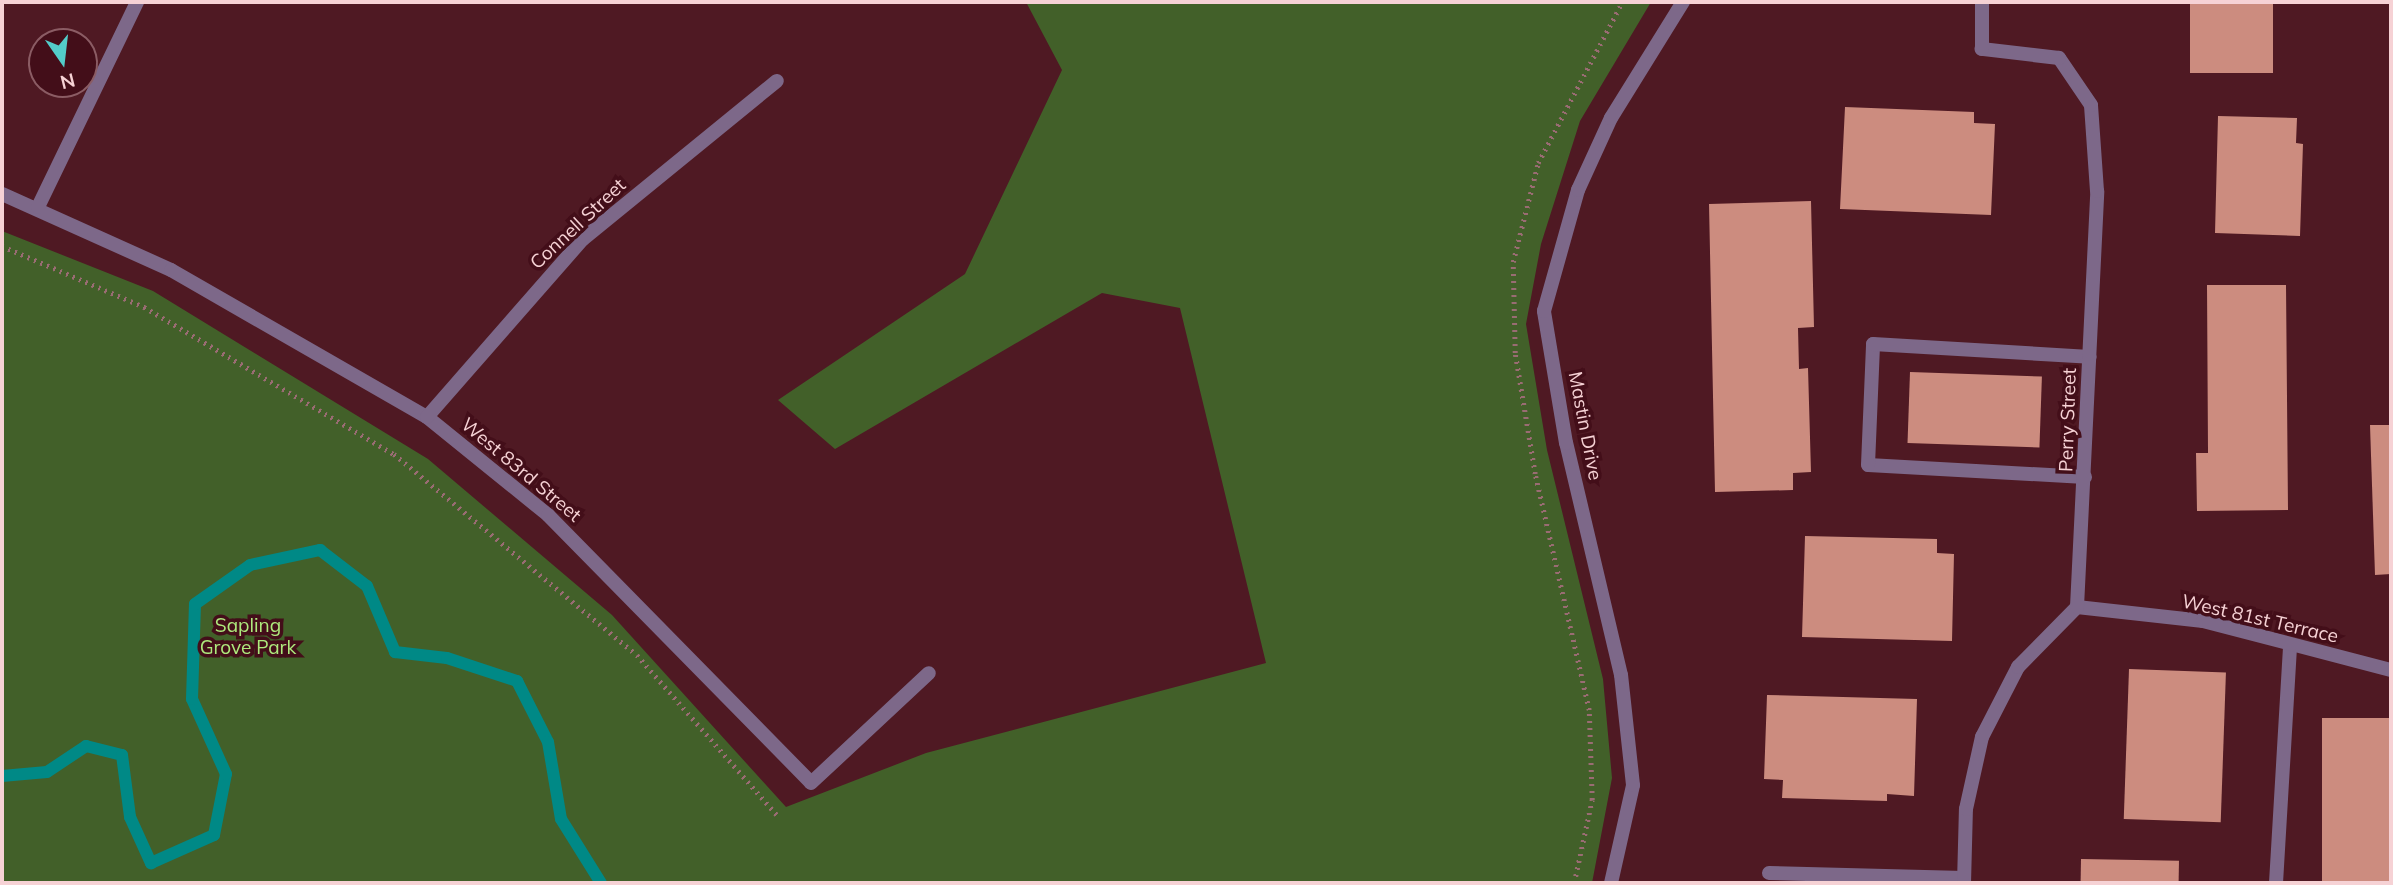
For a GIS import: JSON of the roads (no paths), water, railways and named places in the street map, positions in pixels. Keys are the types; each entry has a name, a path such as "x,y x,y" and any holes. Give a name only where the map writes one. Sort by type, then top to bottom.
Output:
{"street":[{"path":"38,207 137,2"},
{"name":"Mastin Drive","path":"1611,883 1633,785 1621,675 1566,443 1544,310 1578,190 1611,118 1683,2"},
{"name":"Perry Street","path":"1982,2 1982,48 2059,58 2091,105 2097,191 2077,607"},
{"name":"Connell Street","path":"427,417 583,239 777,81"},
{"name":"West 83rd Street","path":"2,194 38,207 182,276 427,417 548,515 811,783 929,673"},
{"path":"2085,477 1868,465 1873,344 2090,358"},
{"path":"1769,873 1964,881 1966,810 1982,737 2018,667 2077,607"},
{"name":"West 81st Terrace","path":"2077,607 2203,621 2391,670"},
{"path":"2276,883 2290,644"}],"waterway":[{"path":"2,776 47,772 86,746 122,755 130,817 151,863 214,835 226,774 192,699 195,604 250,565 320,550 367,586 395,652 447,658 517,681 548,742 561,819 601,883"}],"park label":[{"name":"Sapling Grove Park","path":"248,637"}]}
